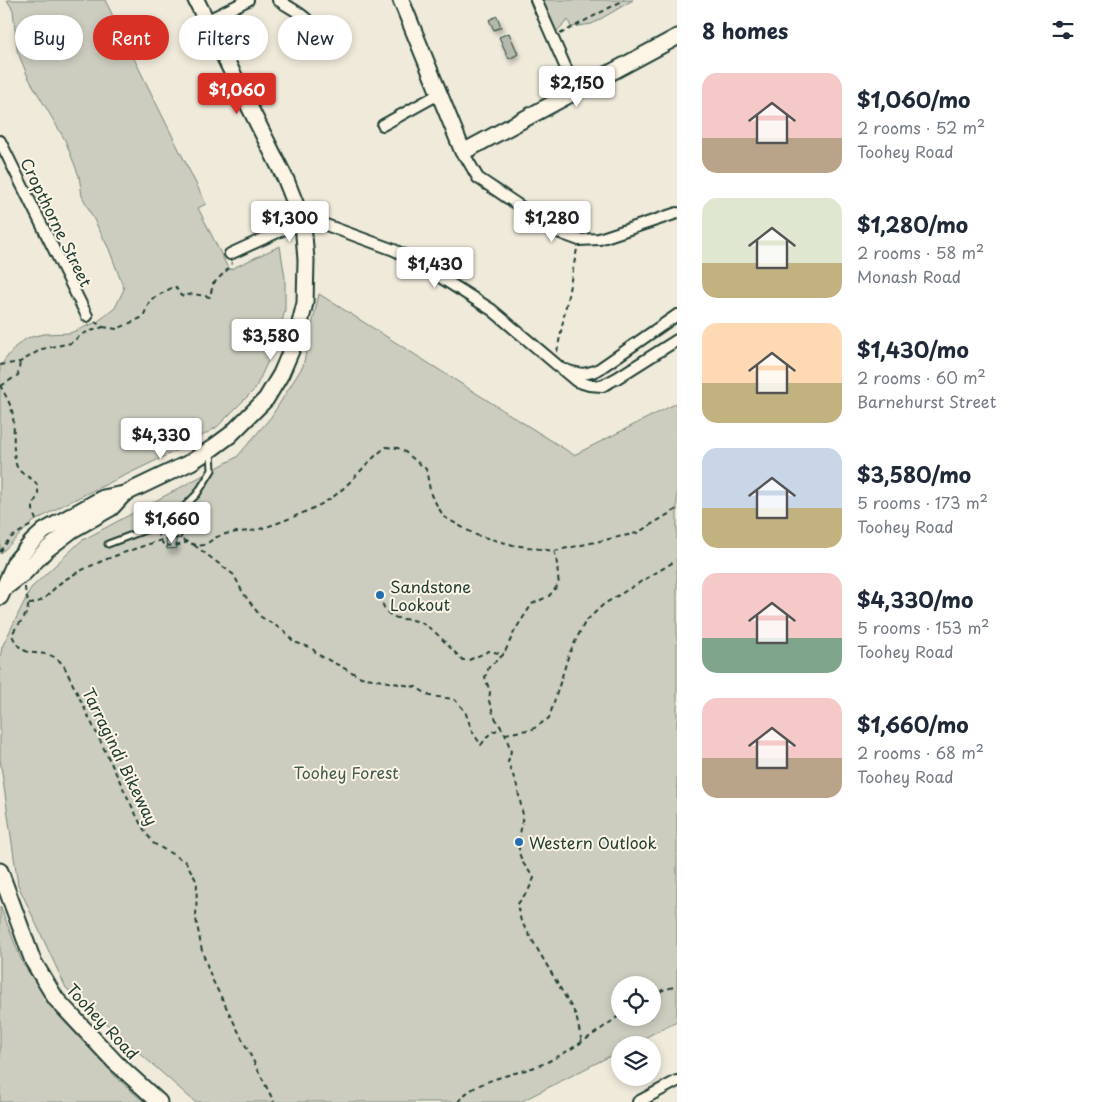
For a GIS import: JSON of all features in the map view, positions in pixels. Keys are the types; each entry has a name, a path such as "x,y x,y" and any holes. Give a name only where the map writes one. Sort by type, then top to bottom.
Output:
{"main road":[{"path":"196,0 203,15"},
{"path":"401,0 463,152 677,37"},
{"path":"3,592 46,550 72,530 111,508 124,494 191,462 230,435 266,399 281,374 296,339 305,304 306,260 302,221 286,180 226,60"},
{"name":"Toohey Road","path":"0,871 33,961 56,999 115,1062 159,1102"}],"street":[{"path":"218,15 248,0"},
{"path":"278,0 300,15"},
{"path":"536,0 576,91"},
{"path":"382,124 439,94"},
{"name":"Cropthorne Street","path":"0,141 87,316"},
{"path":"463,152 478,178 560,233 579,240 599,239 677,213"},
{"path":"233,253 302,221 326,225 394,250 410,258 492,310 576,381 589,385 602,386 677,340"},
{"path":"558,367 576,374 588,374 599,369 677,315"},
{"path":"638,1102 677,1081"}],"lane":[{"path":"108,544 169,521 197,494 212,470 211,449"}],"path":[{"path":"552,38 624,0"},
{"path":"558,367 557,349 579,240"},
{"path":"87,316 103,327 116,329 143,317 150,300 174,286 181,296 194,294 210,296 213,284 231,266 233,253"},
{"path":"0,365 20,362 42,349 71,343 82,334 103,327"},
{"path":"20,362 18,375 0,385 8,399 13,415 16,464 20,473 34,480 38,486 33,508 40,526"},
{"path":"28,582 25,592 29,604 42,602 62,582 98,563 162,540 174,536 199,546 206,544 216,537 240,531 252,531 299,514 332,498 358,476 373,456 386,447 398,448 426,469 431,495 444,518 492,540 513,545 554,551 637,533 677,509"},
{"path":"182,519 184,521 191,514"},
{"path":"180,539 189,522 186,519"},
{"path":"0,552 18,532 37,522"},
{"path":"160,537 164,546 188,542"},
{"path":"182,544 184,540"},
{"path":"192,543 234,575 243,593 262,617 283,630 294,642 312,648 317,654 361,677 416,687 430,696 454,699 465,711 472,731 481,745 491,732 502,729"},
{"path":"0,544 3,547"},
{"path":"554,551 559,584 549,596 532,604 515,630 504,654 489,667 485,678 490,692 489,702 511,751 508,762 517,786 523,815 519,852 523,863 534,878 529,889 517,905 521,921 576,1015 582,1043"},
{"path":"505,734 532,729 549,718 569,654 585,622 604,604 677,560"},
{"path":"380,595 384,607 398,619 418,621 426,625 463,660 469,660 489,650 504,654"},
{"name":"Tarragindi Bikeway","path":"29,604 27,612 12,635 21,650 27,653 44,653 59,659 141,825 154,843 181,859 192,872 197,882 196,919 202,951 212,979 274,1102"},
{"path":"661,991 677,986"},
{"path":"458,1102 463,1095 475,1087 544,1063 582,1043 611,1022"}],"green space":[{"path":"7,0 105,0 112,15 93,15 93,60 135,60 206,204 198,208 229,270 280,246 285,278 285,310 276,344 255,389 217,427 180,449 65,504 33,522 0,554 0,366 15,347 27,338 44,334 70,333 97,322 115,308 124,289 109,249 82,196 79,176 65,140 28,77 21,60 83,60 83,15 15,15 15,30 13,10"},
{"path":"542,0 633,0 592,24 571,27 568,20 555,33"},
{"name":"Toohey Forest","path":"319,294 574,455 677,403 677,1021 648,1036 611,1036 611,1056 520,1102 195,1102 66,988 18,885 0,759 0,659 2,647 31,588 81,541 237,457 271,417 303,366"},
{"path":"0,906 23,964 60,1017 117,1078 144,1102 0,1102"}],"building":[{"path":"497,16 501,27 494,30 489,20"},
{"path":"509,33 518,54 509,59 499,37"},
{"path":"176,539 177,548 167,549 166,540"}],"place":[{"name":"Sandstone Lookout","path":"380,595"},
{"name":"Western Outlook","path":"519,842"}]}
